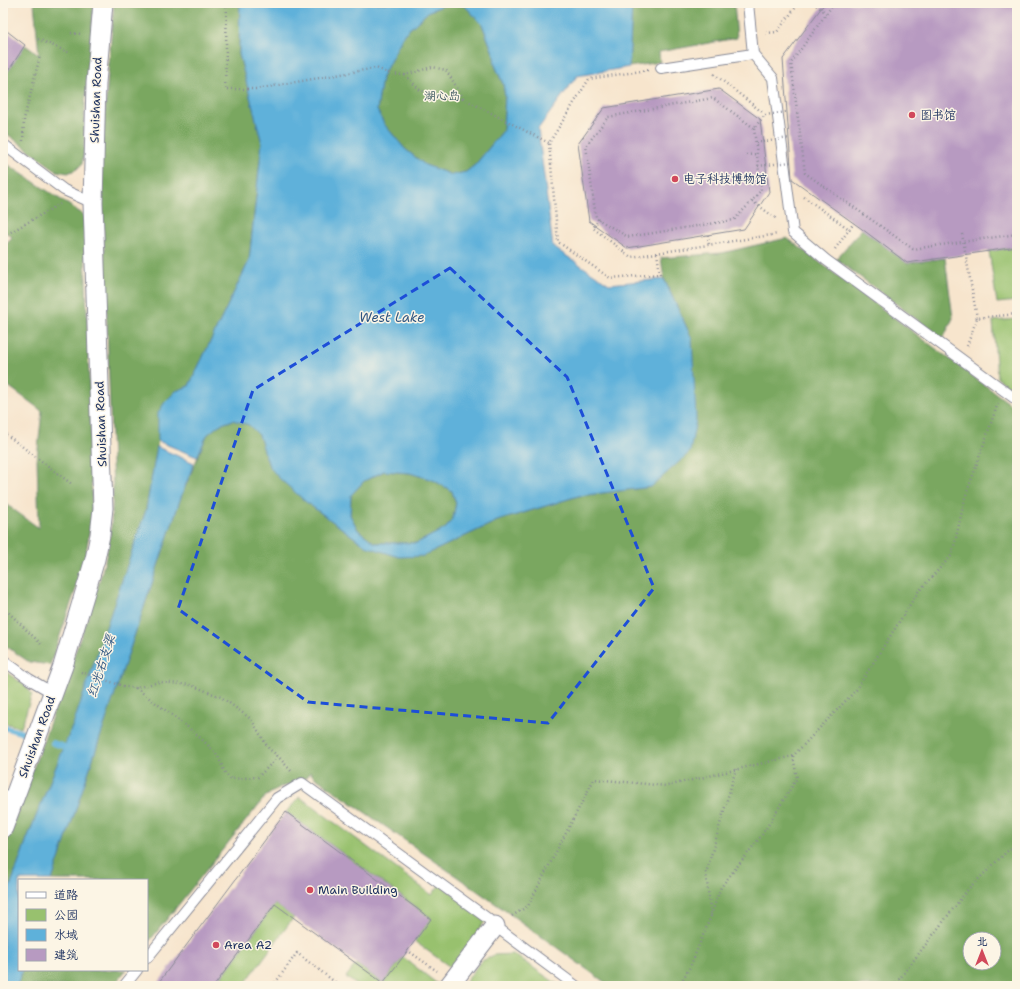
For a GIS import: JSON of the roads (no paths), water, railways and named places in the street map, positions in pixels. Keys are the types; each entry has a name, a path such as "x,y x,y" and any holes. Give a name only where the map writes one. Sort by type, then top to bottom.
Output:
{"street":[{"name":"Shuishan Road","path":"3,828 63,666 95,559 100,535 103,508 93,203 96,83 103,3"},
{"path":"450,984 494,926"}],"lane":[{"path":"748,3 753,54 773,78 793,232 826,260 1017,400"},
{"path":"661,68 753,54"},
{"path":"3,144 64,190 93,203"},
{"path":"3,660 29,679 53,693"},
{"path":"148,957 277,798 302,783 487,918 494,926 576,986"},
{"path":"124,986 136,971"}],"water":[{"name":"West Lake","path":"240,3 450,3 429,11 404,34 382,77 377,110 384,124 405,149 425,165 452,175 466,172 475,165 503,131 505,96 503,84 495,65 494,55 482,24 465,6 453,3 632,3 629,67 577,76 538,129 553,247 609,284 664,279 692,339 696,419 690,452 651,487 578,496 497,521 423,556 399,557 366,546 306,502 278,477 269,466 259,435 249,425 233,420 219,425 207,435 197,457 158,441 158,413 165,402 176,391 189,386 249,261 262,143 239,54","holes":["384,471 410,473 433,480 452,491 456,503 453,518 446,528 417,543 375,543 358,530 350,515 351,495 364,481"]},
{"name":"红光右支渠","path":"157,447 194,463 181,497 52,879 18,879 18,971 22,971 17,986 3,986 3,907 27,839 74,722 146,510"}],"waterway":[{"path":"3,727 23,733"},
{"path":"53,743 71,749"}],"place":[{"name":"图书馆","path":"912,115"},
{"name":"电子科技博物馆","path":"675,179"},
{"name":"Main Building","path":"310,890"},
{"name":"Area A2","path":"216,945"}],"park label":[{"name":"湖心岛","path":"442,96"}]}
